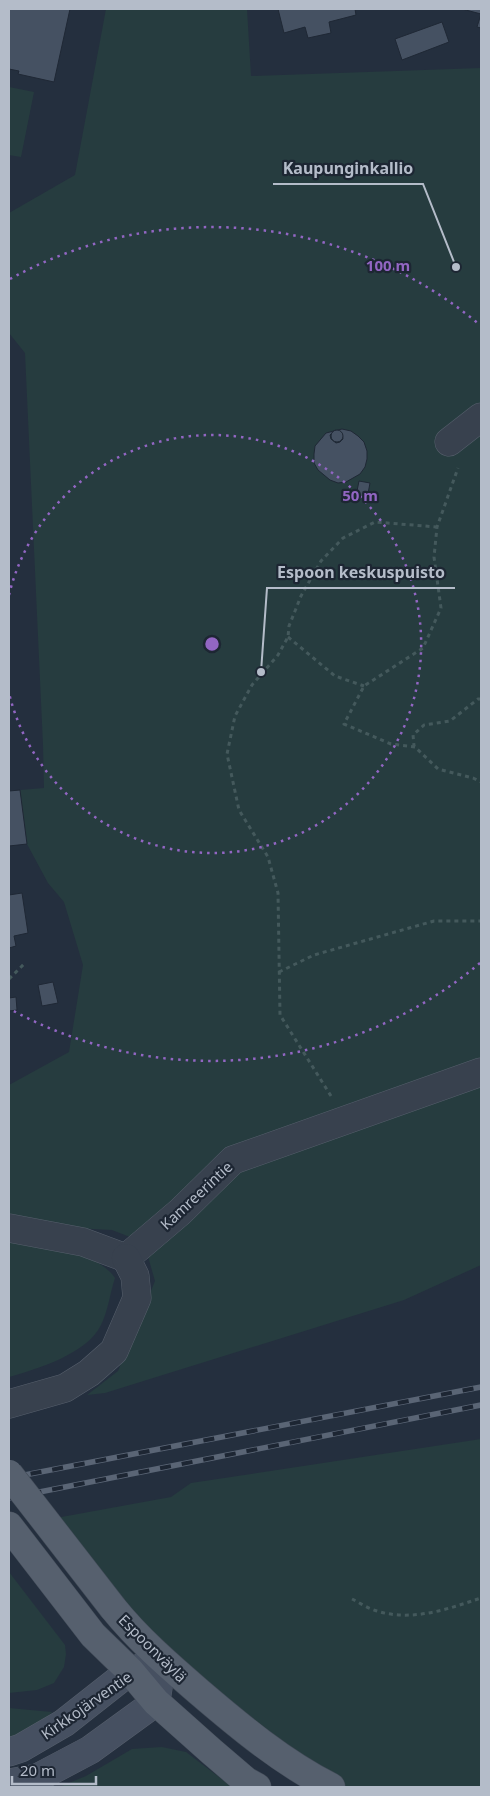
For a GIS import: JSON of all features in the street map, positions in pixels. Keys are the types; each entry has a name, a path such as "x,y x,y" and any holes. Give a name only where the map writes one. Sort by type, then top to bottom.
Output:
{"main road":[{"name":"Espoonväylä","path":"9,1474 113,1608 162,1660 234,1723 269,1750 331,1787"},
{"path":"9,1526 87,1628 156,1702 246,1781 257,1787"},
{"path":"9,1783 37,1778 90,1750 156,1702 162,1660"},
{"name":"Kirkkojärventie","path":"9,1752 21,1748 64,1723 130,1672 162,1660"}],"street":[{"name":"Kamreerintie","path":"126,1258 180,1212 232,1160 481,1072"},
{"path":"9,1228 83,1242 126,1258 135,1276 137,1298 114,1351 89,1372 66,1388 9,1404"}],"path":[{"path":"415,747 390,744 344,724 364,686 423,648 441,608 434,557 437,527 463,453 464,431"},
{"path":"346,1120 280,1015 278,893 268,857 239,810 227,754 235,716 252,685 278,655 288,637 289,626 301,596 321,561 343,538 375,522 437,527"},
{"path":"288,637 335,676 364,686"},
{"path":"481,699 478,699 450,722 424,725 413,735 414,746 438,769 473,778 481,782"},
{"path":"279,972 314,955 434,920 481,921"},
{"path":"9,980 25,963"},
{"path":"352,1599 377,1611 401,1615 438,1612 481,1598"}],"green space":[{"path":"106,9 247,9 251,76 481,68 481,1265 404,1300 105,1393 87,1395 118,1371 155,1281 145,1246 130,1237 112,1230 74,1228 9,1217 9,1085 69,1052 83,965 64,902 48,883 27,844 20,790 44,788 25,353 9,333 9,213 75,175"},
{"path":"9,87 34,92 21,157 9,155"},
{"path":"9,1240 51,1246 81,1255 106,1268 115,1278 101,1325 85,1344 47,1365 9,1377"},
{"path":"481,1439 481,1787 348,1787 317,1770 179,1667 56,1518 171,1497 191,1483"},
{"path":"9,1572 65,1645 64,1667 54,1683 37,1690 9,1693"},
{"path":"9,1708 52,1712 32,1732 9,1743"},
{"path":"162,1747 186,1752 232,1787 59,1787 86,1776 132,1749"}],"building":[{"path":"9,9 70,9 54,82 18,74 19,71 9,69"},
{"path":"278,9 355,9 356,15 329,22 331,33 308,38 305,27 284,33"},
{"path":"462,9 481,9 481,14"},
{"path":"481,14 481,28 477,27"},
{"path":"442,22 449,42 402,60 395,39"},
{"path":"335,430 339,430 343,436 339,442 335,442 331,438 331,434"},
{"path":"336,430 351,431 364,442 367,451 365,467 360,474 346,482 338,483 330,480 318,470 314,463 315,446 326,433 334,431 330,435 331,439 336,443 343,439 342,433"},
{"path":"359,481 370,483 367,499 356,496"},
{"path":"20,790 27,844 9,846 9,791"},
{"path":"22,893 28,933 14,936 16,946 9,948 9,895"},
{"path":"53,982 58,1003 42,1006 38,985"},
{"path":"16,997 17,1010 9,1011 9,998"}],"railway":[{"path":"9,1478 481,1387"},
{"path":"9,1498 481,1405"}],"place":[{"name":"Kaupunginkallio","path":"456,267"},
{"name":"Espoon keskuspuisto","path":"261,672"}]}
